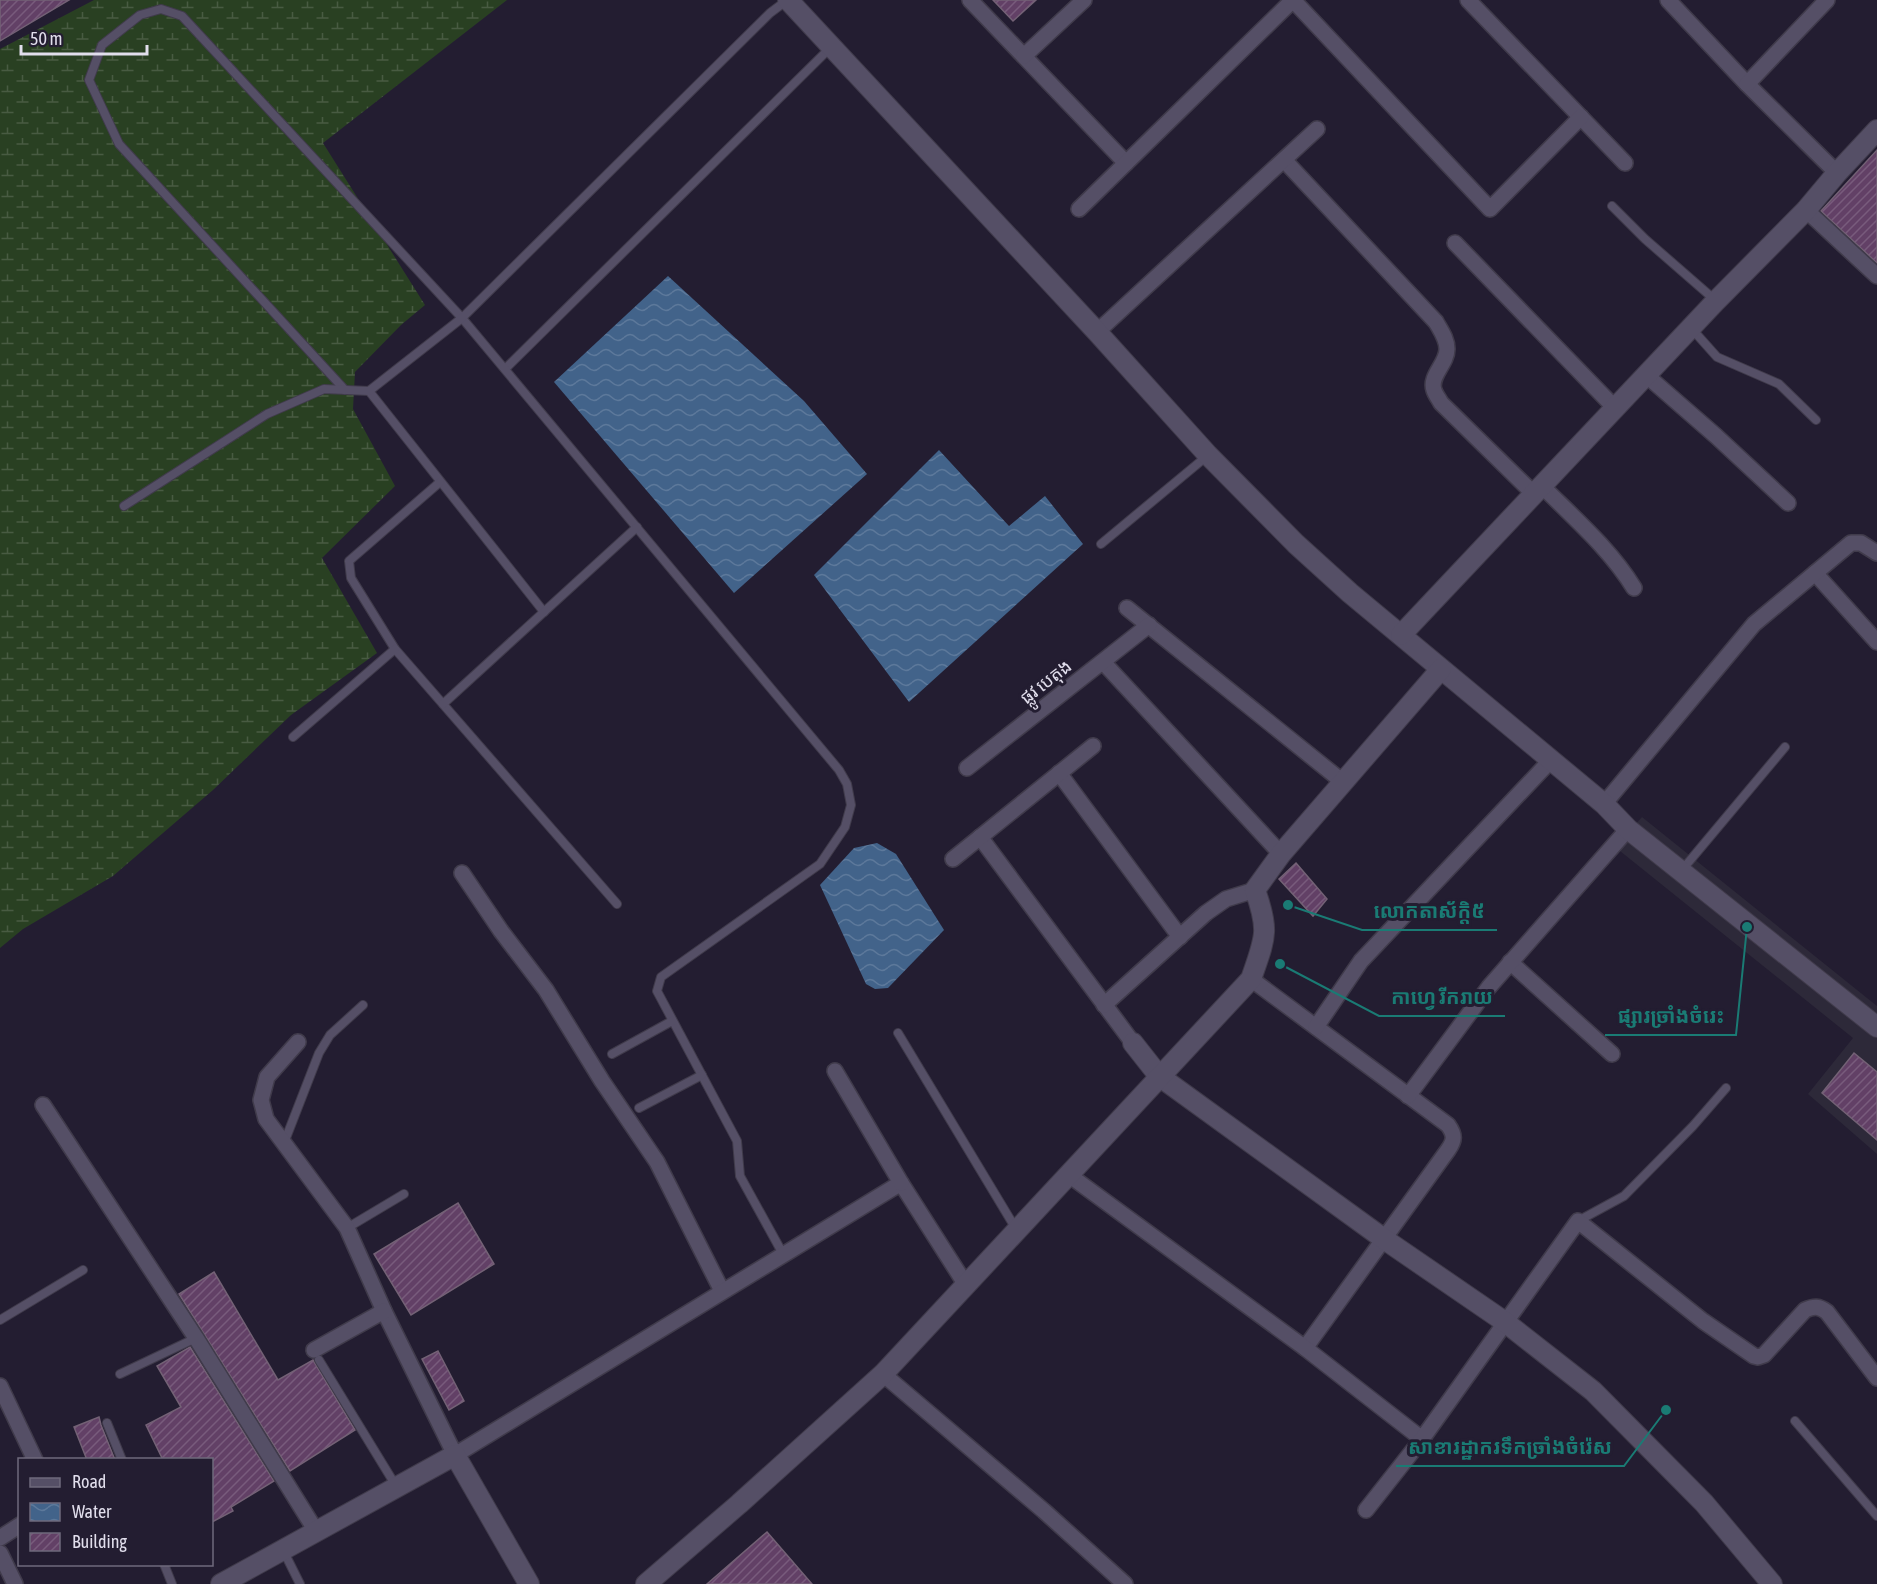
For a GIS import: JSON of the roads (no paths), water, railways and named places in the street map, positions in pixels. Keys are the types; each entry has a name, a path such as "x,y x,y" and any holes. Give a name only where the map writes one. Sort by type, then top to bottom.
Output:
{"street":[{"path":"970,0 1126,163"},
{"path":"1024,56 1084,0"},
{"path":"1079,209 1293,0 1490,209 1581,117"},
{"path":"1468,0 1625,163"},
{"path":"1668,0 1747,84 1837,173"},
{"path":"1747,84 1827,0"},
{"path":"793,2 831,47 1097,332 1208,455 1296,544 1350,593 1604,804 1628,829 1877,1027"},
{"path":"1097,332 1317,129"},
{"path":"1401,635 1716,301 1806,210 1877,130"},
{"path":"1284,160 1436,322 1445,337 1447,350 1442,367 1434,379 1433,390 1441,403 1609,554 1624,571 1634,588"},
{"path":"1806,210 1877,276"},
{"path":"1455,243 1615,408"},
{"path":"1646,375 1788,503"},
{"path":"1604,804 1754,624 1851,543 1861,543 1877,553"},
{"path":"1815,573 1875,637"},
{"path":"1127,608 1343,782"},
{"name":"ផ្លូវ បេតុង","path":"967,768 1149,625"},
{"path":"1103,662 1281,854"},
{"path":"1104,1005 1206,913 1226,899 1255,890 1281,854 1441,669"},
{"path":"953,859 1093,746"},
{"path":"1316,1027 1361,961 1551,760"},
{"path":"1059,774 1180,937"},
{"path":"1408,1096 1489,987 1628,829"},
{"path":"980,837 1159,1076 1384,1239 1505,1322 1593,1391 1704,1503 1772,1584"},
{"path":"462,873 501,931 546,990 602,1081 657,1162 722,1291"},
{"path":"646,1584 739,1504 883,1374 1251,979 1265,937 1264,915 1255,890"},
{"path":"1510,962 1612,1054"},
{"path":"1251,979 1448,1125 1454,1134 1453,1142 1305,1348"},
{"path":"298,1042 267,1077 261,1100 266,1119 347,1228 384,1311 455,1455 529,1584"},
{"path":"835,1071 966,1285"},
{"path":"43,1105 196,1338 316,1531"},
{"path":"1069,1175 1305,1348 1422,1439"},
{"path":"221,1584 455,1455 902,1183"},
{"path":"1366,1510 1422,1439 1578,1221 1703,1321 1754,1356 1758,1358 1764,1355 1805,1310 1813,1306 1821,1307 1877,1378"},
{"path":"316,1355 384,1311"},
{"path":"883,1374 1044,1511 1125,1584"},
{"path":"0,1386 34,1458"},
{"path":"0,1538 18,1526"},
{"path":"0,1553 15,1584"}],"lane":[{"path":"124,506 267,414 324,389 369,391 462,318 770,13 793,2"},
{"path":"345,390 119,144 89,80 102,45 140,15 161,9 183,16 462,318 839,770 847,784 851,805 845,827 820,864 661,977 657,990 737,1141 740,1176 783,1254"},
{"path":"505,369 831,47"},
{"path":"1612,206 1645,239 1716,301"},
{"path":"1691,328 1717,357 1779,384 1816,420"},
{"path":"369,391 544,612"},
{"path":"1101,544 1208,455"},
{"path":"440,482 350,561 351,578 395,649 617,904"},
{"path":"443,704 637,527"},
{"path":"293,737 395,649"},
{"path":"1681,871 1785,747"},
{"path":"284,1145 319,1053 330,1035 363,1005"},
{"path":"612,1054 672,1020"},
{"path":"898,1033 1016,1230"},
{"path":"639,1108 702,1076"},
{"path":"1578,1221 1624,1196 1693,1126 1726,1088"},
{"path":"347,1228 404,1194"},
{"path":"0,1320 83,1270"},
{"path":"120,1374 196,1338"},
{"path":"316,1355 397,1487"},
{"path":"1795,1421 1877,1516"},
{"path":"107,1423 121,1458"},
{"path":"283,1550 300,1584"},
{"path":"165,1566 172,1584"}],"water":[{"path":"668,276 804,401 867,474 734,593 554,382"},
{"path":"939,450 1009,526 1045,496 1083,544 909,702 814,575"},
{"path":"877,843 896,854 944,930 888,988 875,989 866,984 820,885 854,848"}],"place":[{"name":"លោកតាស័ក្តិ៥","path":"1288,905"},
{"name":"ផ្សារច្រាំងចំរេះ","path":"1747,927"},
{"name":"កាហ្វេ រីករាយ","path":"1280,964"},
{"name":"សាខារដ្ឋាករទឹកច្រាំងចំរ៉េស","path":"1666,1410"}]}
